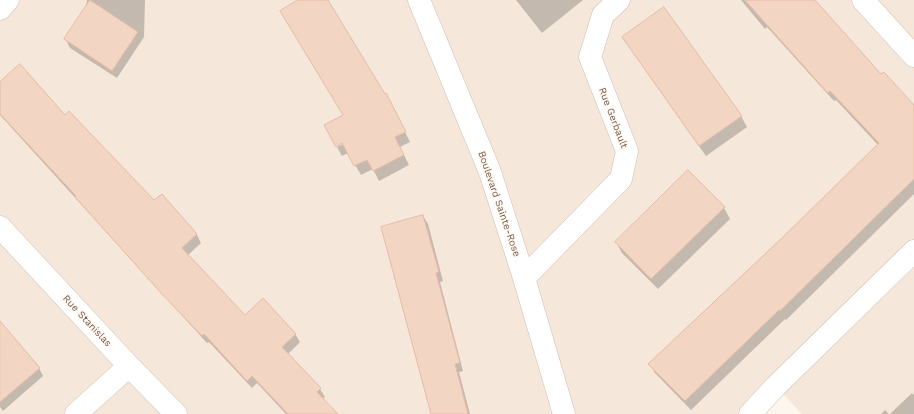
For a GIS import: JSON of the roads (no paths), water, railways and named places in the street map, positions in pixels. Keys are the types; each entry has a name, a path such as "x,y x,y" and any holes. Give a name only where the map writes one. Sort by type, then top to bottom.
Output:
{"street":[{"path":"0,8 8,0"},
{"name":"Boulevard Sainte-Rose","path":"419,0 490,172 524,278 564,414"},
{"name":"Rue Gerbault","path":"524,278 621,179 627,151 590,57 604,15 620,0"},
{"path":"863,0 914,56"},
{"name":"Rue Stanislas","path":"0,227 129,366 176,414"},
{"path":"750,414 776,386 914,251"},
{"path":"76,414 129,366"}]}
